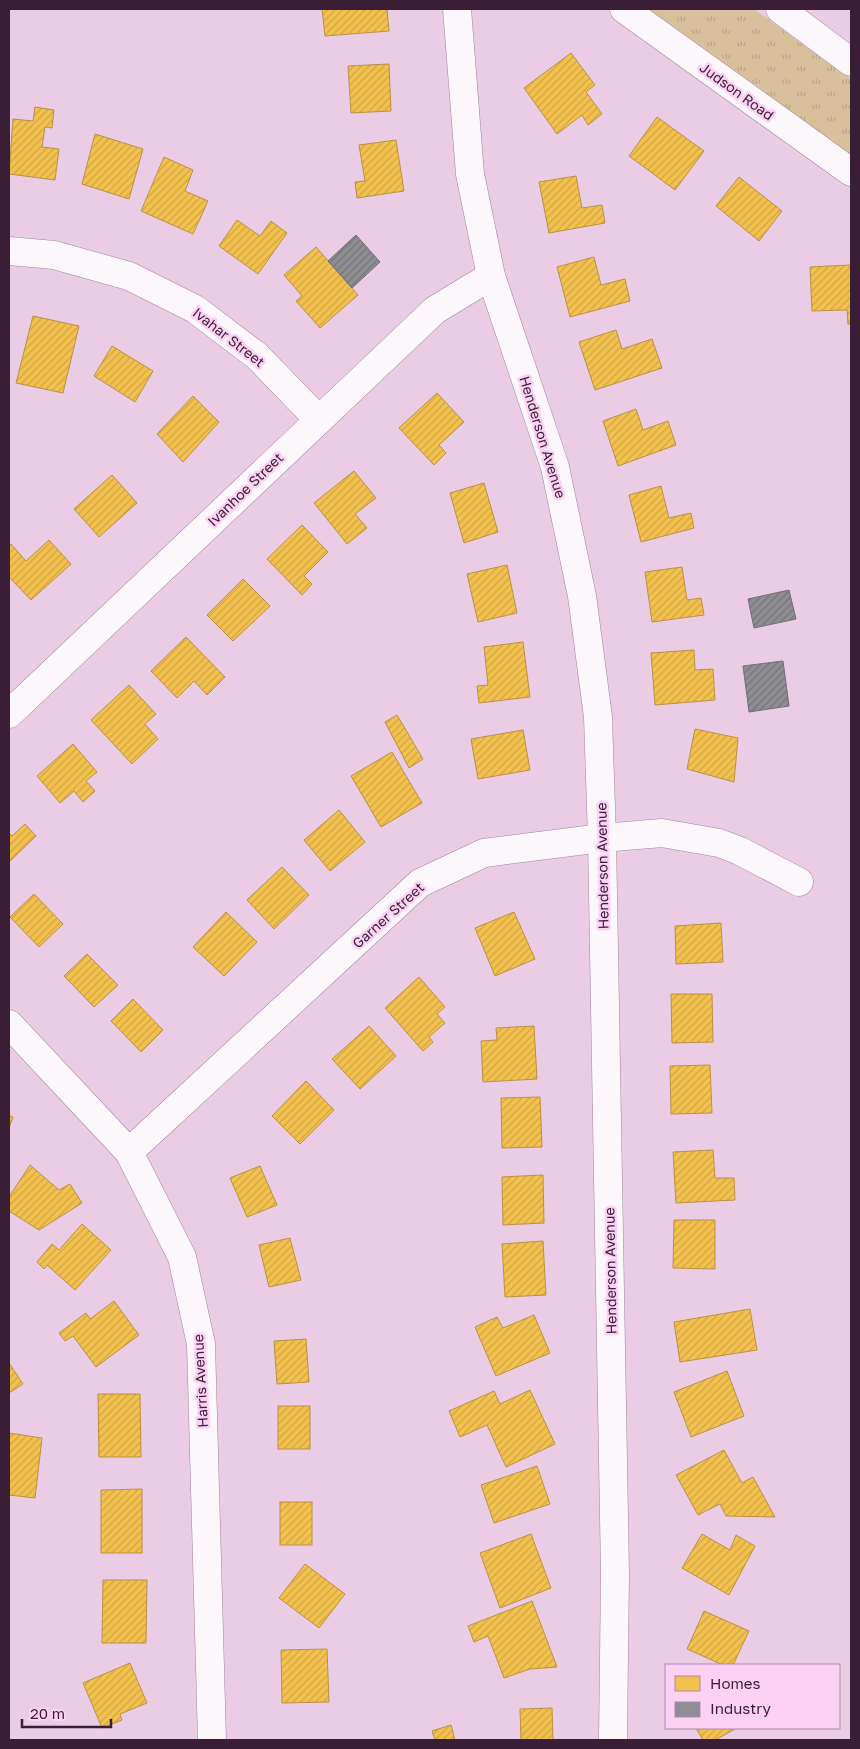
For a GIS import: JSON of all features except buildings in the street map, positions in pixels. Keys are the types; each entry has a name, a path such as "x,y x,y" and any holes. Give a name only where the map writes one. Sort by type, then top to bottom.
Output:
{"street":[{"name":"Henderson Avenue","path":"457,9 470,174 491,276 554,467 582,596 598,717 616,1574 613,1740"},
{"name":"Judson Road","path":"624,9 851,172"},
{"path":"780,9 851,62"},
{"name":"Ivahar Street","path":"9,251 54,255 129,276 195,309 257,356 318,419"},
{"name":"Ivanhoe Street","path":"9,714 435,310 491,276"},
{"name":"Garner Street","path":"130,1152 420,883 484,853 602,838 662,833 685,836 740,850 799,882"},
{"name":"Harris Avenue","path":"9,1024 130,1152 182,1257 201,1344 212,1740"}],"green space":[{"path":"646,9 754,9 851,79 851,156"}]}
